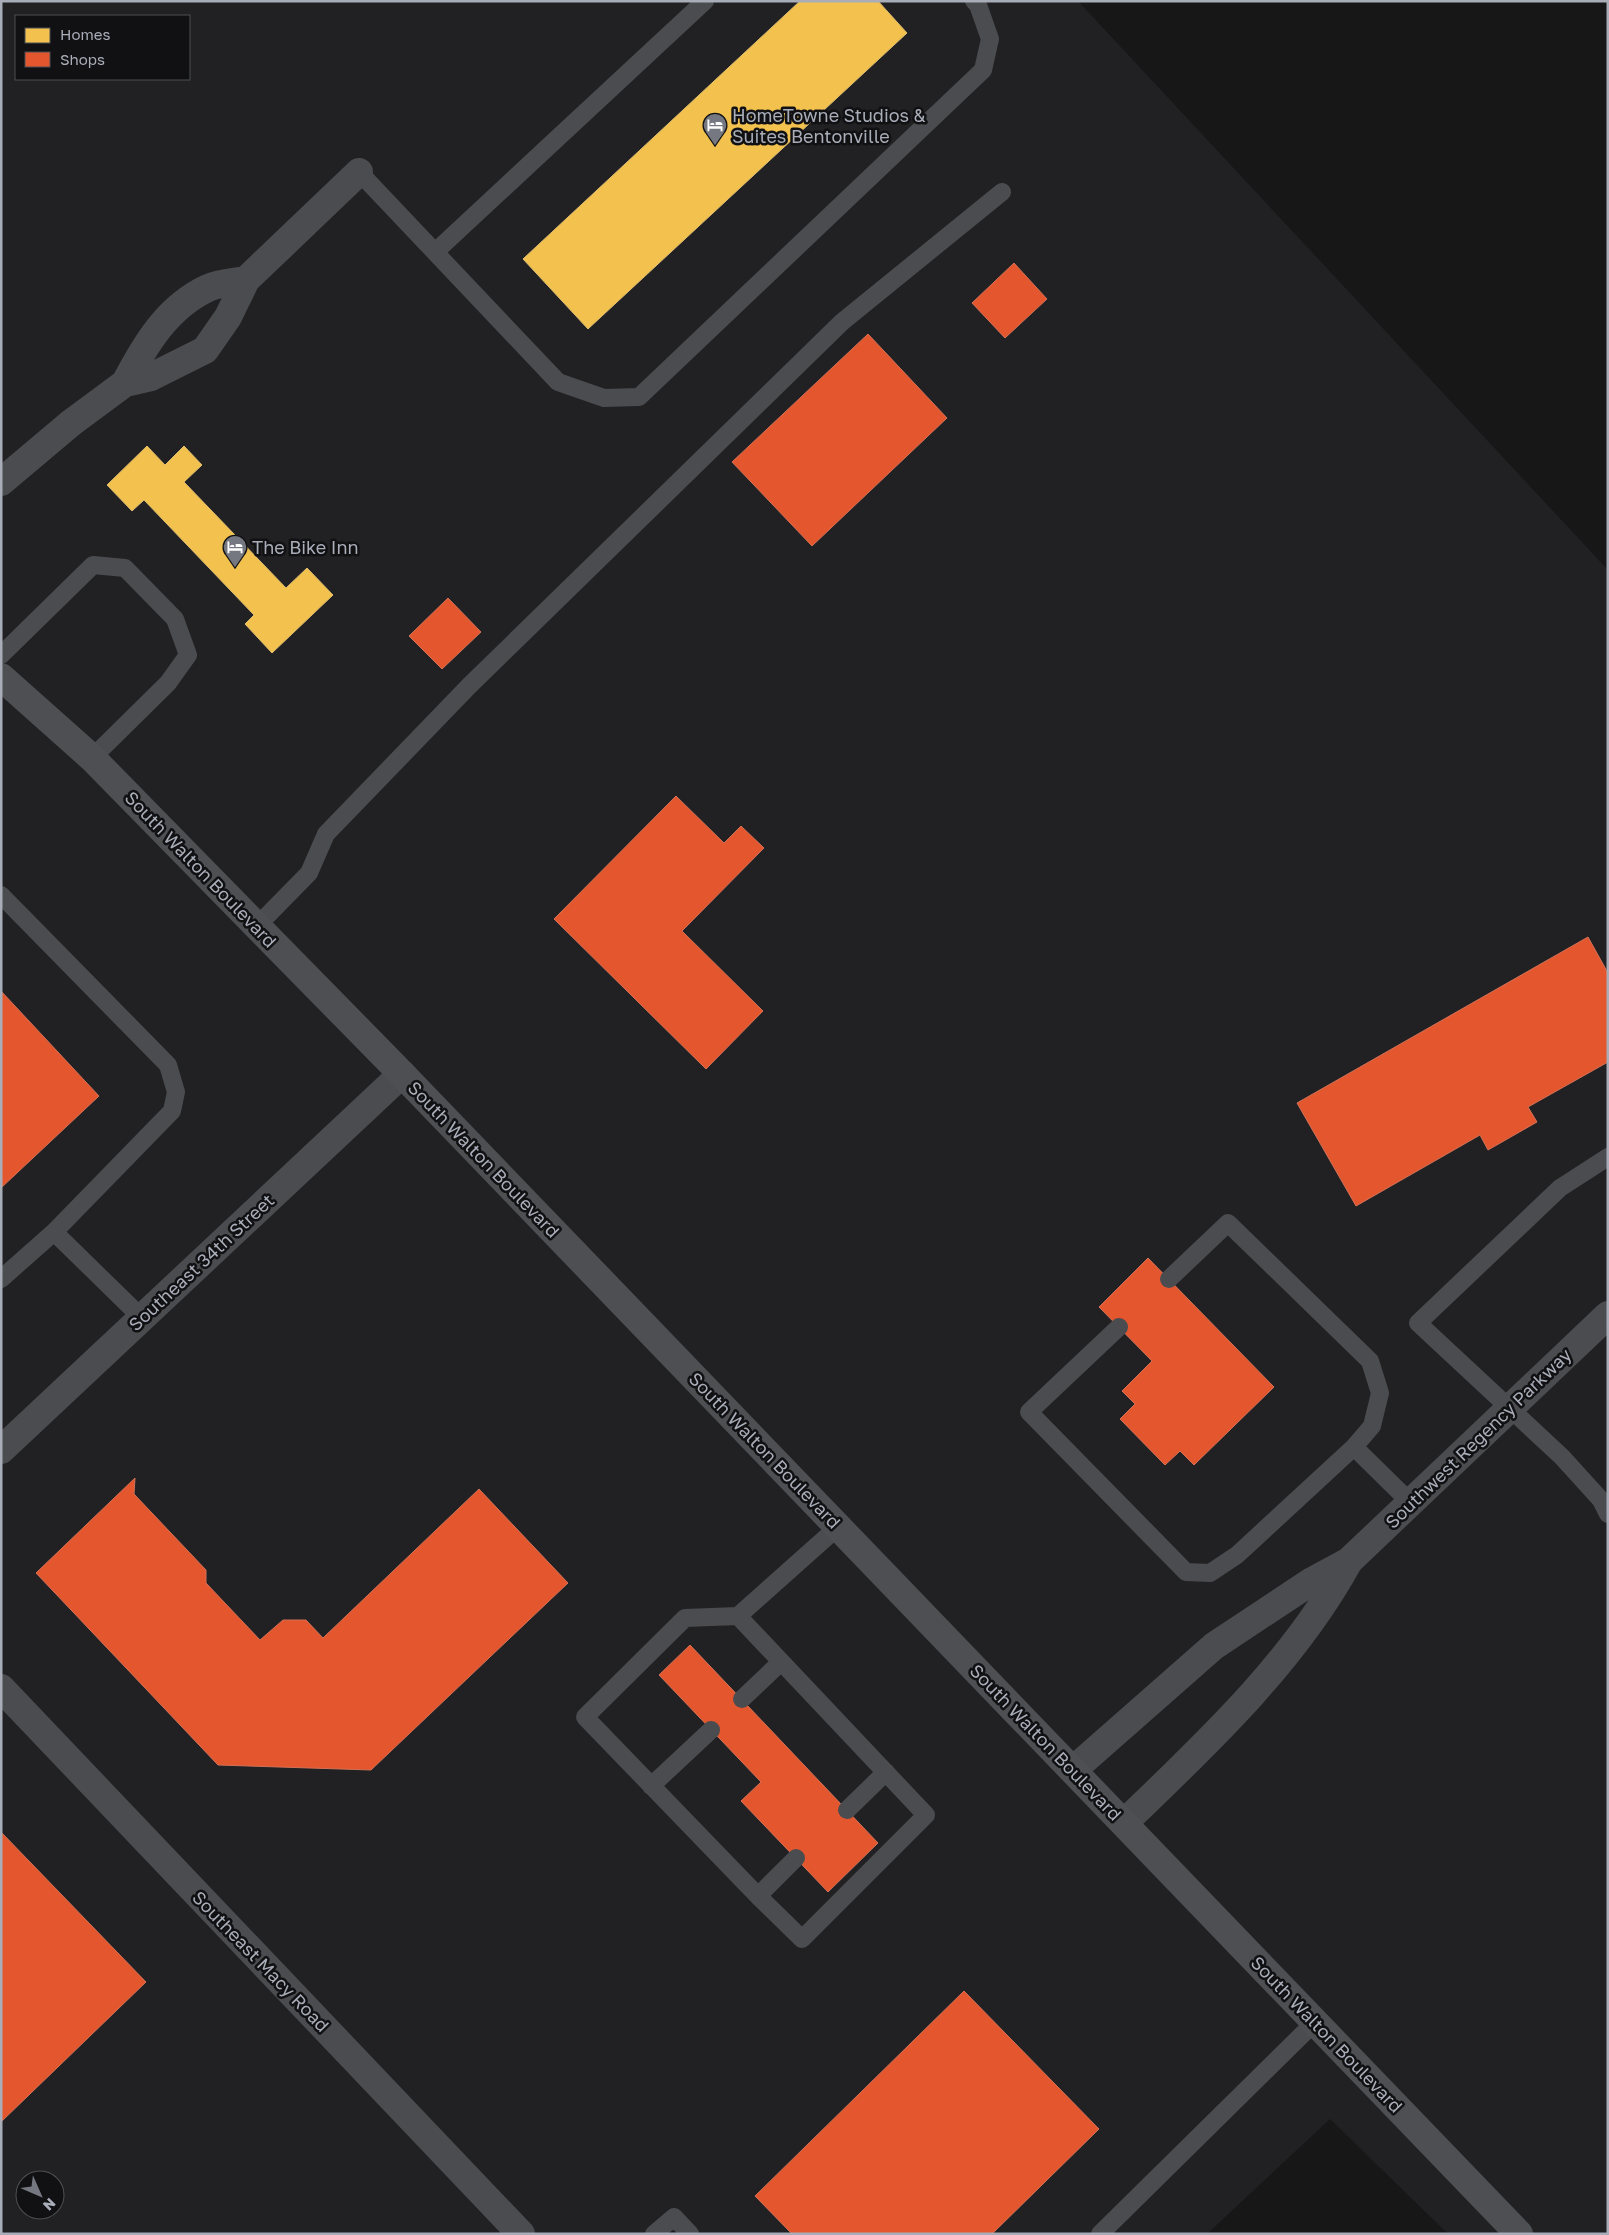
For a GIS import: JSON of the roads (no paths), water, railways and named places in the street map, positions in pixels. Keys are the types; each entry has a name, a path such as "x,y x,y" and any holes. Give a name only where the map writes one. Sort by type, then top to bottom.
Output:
{"main road":[{"name":"South Walton Boulevard","path":"1,678 92,758 402,1074 1519,2234"}],"street":[{"path":"1,482 71,423 125,383 151,377 205,350 228,317 246,280 359,172"},
{"path":"125,383 145,346 171,312 208,287 246,280"},
{"name":"Southeast 34th Street","path":"1,1450 402,1074"},
{"name":"Southwest Regency Parkway","path":"1073,1770 1214,1646 1312,1582 1348,1561 1608,1315"},
{"name":"Southwest Regency Parkway","path":"1124,1823 1186,1763 1276,1666 1328,1599 1348,1561"},
{"name":"Southeast Macy Road","path":"1,1688 521,2234"}],"lane":[{"path":"435,252 705,1"},
{"path":"359,172 558,382 604,398 639,397 983,70 990,39 978,5 974,1"},
{"path":"256,926 309,873 326,834 469,686 842,322 1002,192"},
{"path":"1,655 93,565 126,568 175,618 188,655 168,683 92,758"},
{"path":"1,896 168,1065 176,1092 172,1111 54,1232 1,1279"},
{"path":"1608,1157 1560,1188 1418,1323 1509,1408 1588,1486 1601,1500 1608,1514"},
{"path":"1119,1327 1029,1412 1186,1572 1210,1573 1237,1555 1354,1447 1372,1426 1380,1393 1370,1361 1228,1223 1169,1279"},
{"path":"54,1232 142,1318"},
{"path":"1354,1447 1410,1502"},
{"path":"738,1616 926,1815 802,1939 758,1896 586,1717 685,1618 738,1616 839,1526"},
{"path":"742,1700 781,1662"},
{"path":"652,1786 711,1730"},
{"path":"847,1810 886,1772"},
{"path":"758,1896 796,1858"},
{"path":"1100,2234 1315,2022"},
{"path":"654,2234 674,2217 690,2234"}],"place":[{"name":"HomeTowne Studios & Suites Bentonville","path":"715,146"},
{"name":"The Bike Inn","path":"235,568"}]}
